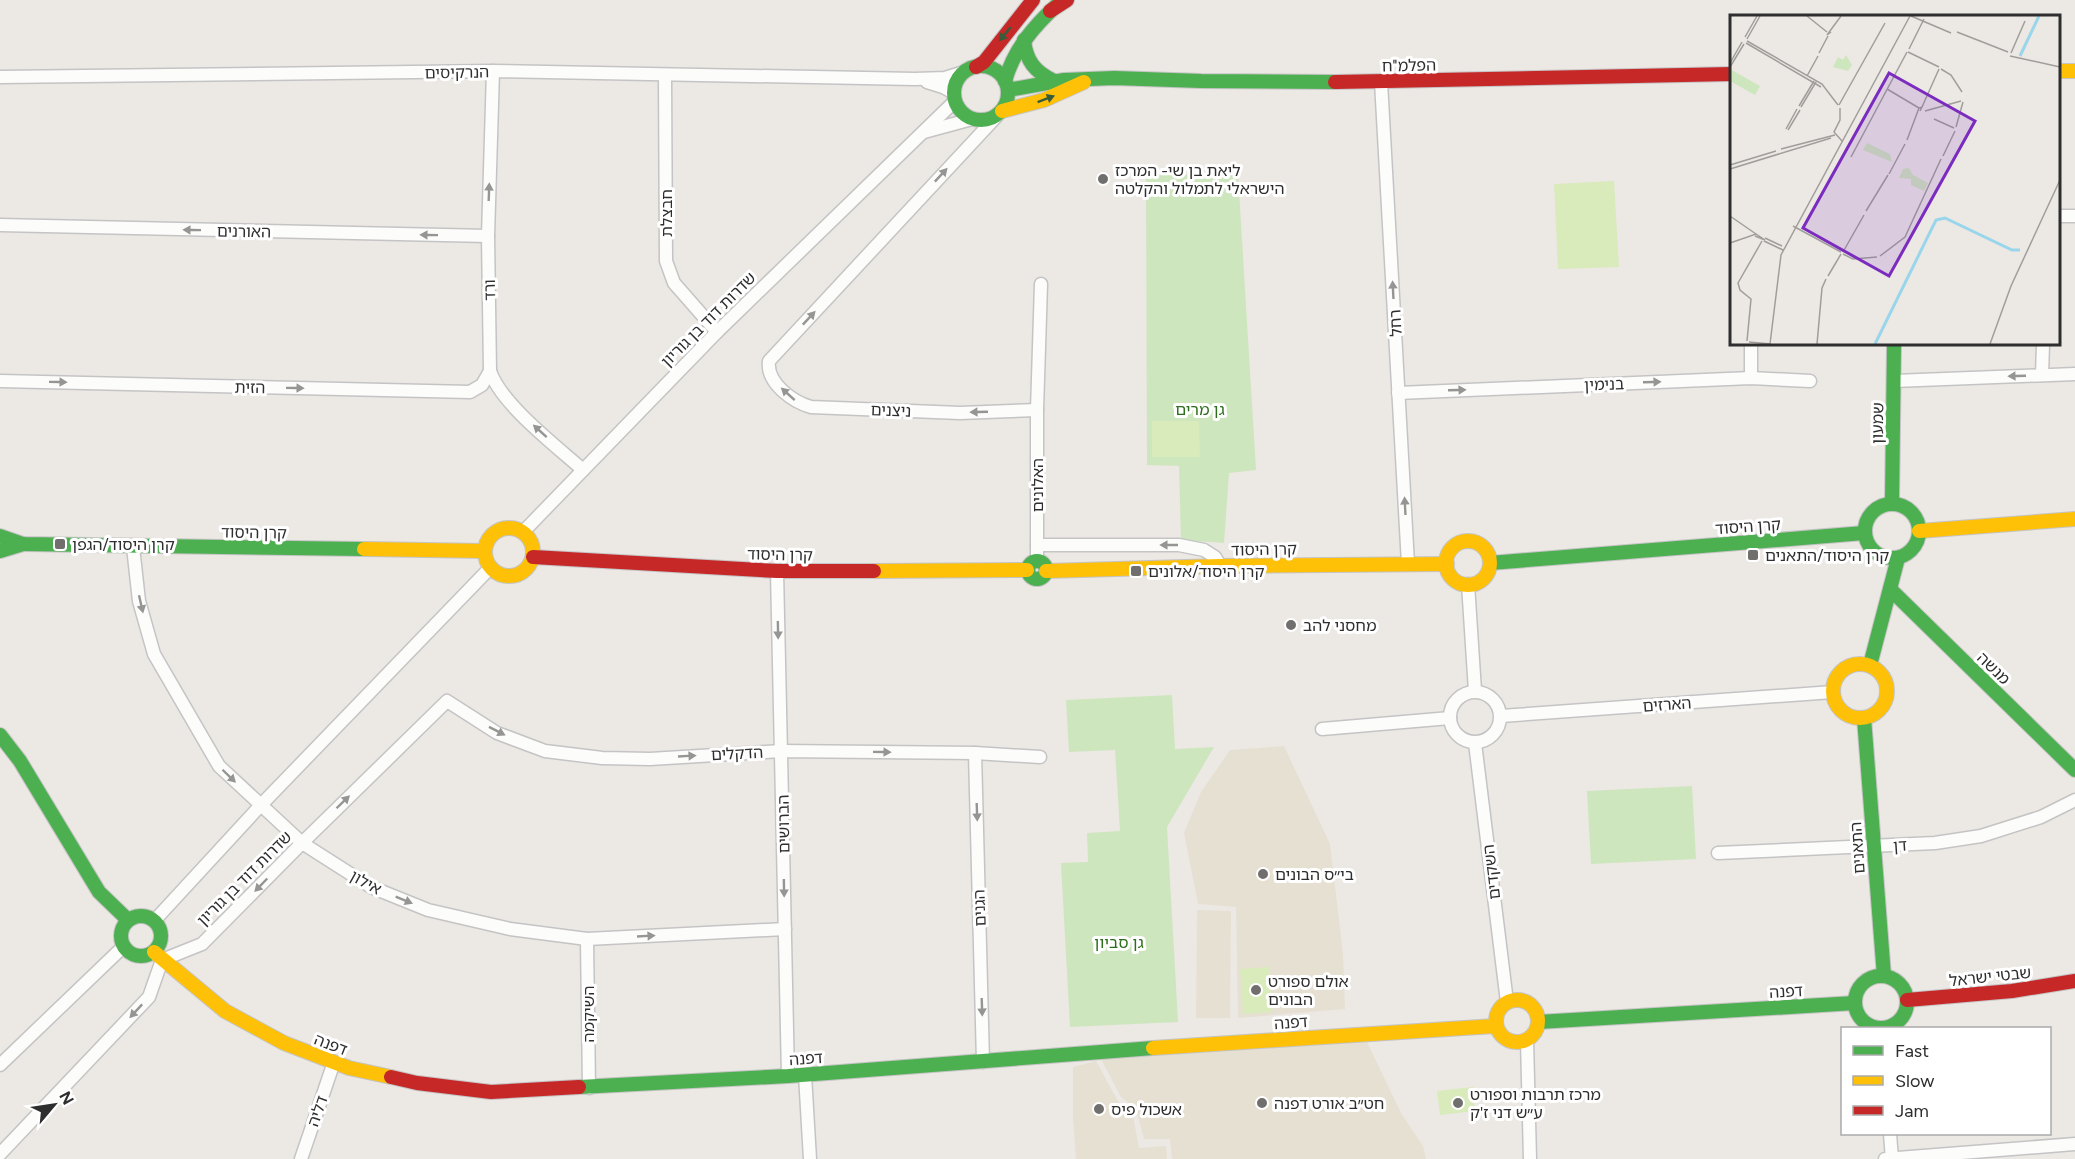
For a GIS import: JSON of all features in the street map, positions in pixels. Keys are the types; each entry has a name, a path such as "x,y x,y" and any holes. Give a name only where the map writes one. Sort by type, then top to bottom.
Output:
{"main road":[{"path":"1033,0 984,62 959,78 955,97 959,109 972,119 981,120 1000,113 1006,104 1010,63 1024,40 1062,0"},
{"path":"1050,11 1067,0"},
{"path":"1024,40 1030,64 1036,72 1054,81"},
{"path":"970,69 988,67 995,70 1007,86"},
{"path":"2060,71 2075,70"},
{"name":"הפלמ\"ח","path":"1007,86 1114,78 1381,82 1730,74"},
{"name":"הפלמ\"ח","path":"1000,113 1047,100 1088,80"},
{"name":"שמעון","path":"1892,503 1894,345"},
{"path":"1892,503 1901,504 1914,515 1919,531 1913,548 1898,558 1880,556 1867,542 1864,534 1868,515 1883,504 1892,503"},
{"path":"1919,531 2075,519"},
{"path":"510,528 523,532 533,546 533,557 526,570 513,576 505,576 487,562 485,551 490,537 502,529 510,528"},
{"name":"קרן היסוד","path":"1490,563 1864,534"},
{"name":"קרן היסוד","path":"0,536 23,544 485,551"},
{"path":"1468,541 1481,545 1486,550 1490,563 1489,570 1481,580 1468,585 1451,576 1447,564 1450,551 1455,546 1468,541"},
{"name":"קרן היסוד","path":"0,551 23,544"},
{"name":"קרן היסוד","path":"533,557 777,571 1447,564"},
{"path":"1870,665 1898,558"},
{"name":"מנשה","path":"1890,590 2075,770"},
{"path":"1852,664 1870,665 1884,677 1887,694 1879,710 1864,718 1846,714 1840,708 1833,692 1838,675 1852,664"},
{"name":"התאנים","path":"1864,718 1884,976"},
{"path":"0,735 20,761 99,892 128,920"},
{"path":"138,916 150,917 154,920 162,934 158,956 135,955 124,946 122,930 128,920 138,916"},
{"name":"דפנה","path":"158,956 225,1011 284,1043 349,1068 417,1083 491,1092 805,1075 1085,1052 1495,1026"},
{"path":"1874,1027 1861,1018 1855,1003 1856,994 1867,981 1884,976 1902,987 1907,1000 1903,1016 1898,1022 1885,1027"},
{"name":"שבטי ישראל","path":"1907,1000 1988,994 2075,981"},
{"path":"1522,1000 1528,1003 1537,1015 1538,1022 1533,1035 1521,1042 1508,1041 1502,1037 1495,1026 1497,1011 1507,1002 1522,1000"},
{"name":"דפנה","path":"1538,1022 1855,1003"}],"street":[{"name":"הנרקיסים","path":"0,77 493,71 915,79 945,78 970,69"},
{"name":"ורד","path":"493,71 488,236 490,371 497,387 510,403 583,470"},
{"name":"חבצלת","path":"665,76 666,261 668,272 684,296 717,332"},
{"name":"הנרקיסים","path":"915,79 943,87 955,97"},
{"name":"רחל","path":"1381,82 1408,564"},
{"name":"שדרות דוד בן גוריון","path":"523,532 717,332 955,97"},
{"name":"ניצנים","path":"1000,113 769,361 770,372 789,396 800,404 811,407 960,412 1037,410"},
{"name":"שדרות דוד בן גוריון","path":"920,134 972,119"},
{"name":"האורנים","path":"0,225 488,236"},
{"name":"האלונים","path":"1037,567 1037,410 1041,284"},
{"path":"1751,345 1751,378"},
{"path":"2042,375 2043,345"},
{"name":"הזית","path":"0,381 470,392 482,385 490,371"},
{"path":"1894,381 2075,374"},
{"name":"בנימין","path":"1398,393 1751,378 1810,381"},
{"path":"1037,545 1179,544 1204,550 1215,557 1220,566"},
{"name":"אילון","path":"133,547 140,601 154,654 219,766 302,843 371,887 428,910 510,929 587,939 785,929"},
{"path":"154,920 260,806 491,567"},
{"name":"הברושים","path":"777,571 788,1076"},
{"path":"1468,585 1475,691"},
{"path":"1475,691 1487,694 1494,700 1501,716 1497,730 1492,736 1484,741 1475,742 1463,740 1456,734 1450,718 1453,704 1458,697 1475,691"},
{"name":"הארזים","path":"1501,716 1833,692"},
{"name":"שדרות דוד בן גוריון","path":"158,956 202,944 447,701"},
{"name":"הדקלים","path":"447,701 497,733 545,751 602,758 650,759 781,751 975,753 1040,758"},
{"path":"1322,729 1450,718"},
{"name":"השקדים","path":"1475,742 1507,1002"},
{"name":"הגנים","path":"975,753 983,1062"},
{"name":"דן","path":"1718,853 1935,843 1981,836 2041,817 2075,800"},
{"name":"השיקמה","path":"587,939 589,1088"},
{"path":"0,1065 124,946"},
{"path":"0,1154 149,997 158,956"},
{"path":"1527,1040 1530,1159"},
{"name":"דליה","path":"301,1159 334,1062"},
{"path":"805,1075 810,1159"},
{"path":"1890,1135 1892,1159"},
{"path":"1885,1159 2075,1144"}],"shaded area":[{"name":"בי״ס הבונים","path":"1284,746 1330,844 1343,954 1345,1009 1238,1018 1236,907 1198,904 1184,833 1201,792 1230,750"},
{"path":"1197,910 1231,911 1230,1018 1196,1018"},
{"name":"חט״ב אורט דפנה","path":"1367,1042 1401,1113 1423,1146 1426,1159 1172,1159 1170,1139 1144,1139 1136,1109 1121,1097 1101,1059"},
{"name":"אשכול פיס","path":"1096,1061 1119,1103 1133,1116 1139,1148 1166,1146 1167,1159 1076,1159 1073,1067"}],"green space":[{"name":"גן מרים","path":"1238,174 1256,470 1229,473 1224,543 1181,540 1179,466 1147,465 1146,175"},
{"path":"1614,181 1619,267 1558,269 1554,184"},
{"path":"1152,421 1199,421 1200,457 1152,457"},
{"name":"גן סביון","path":"1172,695 1175,749 1214,747 1167,827 1178,1022 1070,1027 1061,863 1088,862 1087,833 1120,831 1115,750 1069,752 1066,700"},
{"path":"1692,786 1696,859 1591,864 1587,791"},
{"name":"אולם ספורט הבונים","path":"1269,967 1272,1012 1243,1014 1240,969"},
{"path":"1473,1087 1475,1111 1440,1115 1437,1091"}],"traffic: fast":[{"path":"1005,81 1019,48 1058,4"},
{"path":"1024,40 1029,60 1037,70 1054,81"},
{"path":"981,66 991,68 1000,74 1006,83 1008,93 1006,103 1000,112 991,118 981,120 971,118 962,112 956,103 954,93 956,83 962,74 971,68 981,66"},
{"path":"1008,90 1064,80 1114,78 1335,82"},
{"path":"1892,503 1894,345"},
{"path":"1887,504 1897,504 1907,508 1915,516 1919,531 1915,546 1907,554 1897,558 1887,558 1877,554 1869,546 1865,536 1865,526 1869,516 1877,508 1887,504"},
{"path":"1490,563 1864,533"},
{"path":"0,536 23,544 364,549"},
{"path":"0,551 23,544"},
{"path":"1870,665 1898,558"},
{"path":"1037,561 1043,564 1046,570 1043,576 1037,579 1031,576 1028,570 1031,564 1037,561"},
{"path":"1890,589 2075,770"},
{"path":"1864,718 1884,976"},
{"path":"0,735 20,761 99,892 128,920"},
{"path":"141,916 149,917 155,922 160,928 161,936 160,944 155,950 149,955 141,956 133,955 127,950 122,944 121,936 122,928 127,922 133,917 141,916"},
{"path":"1876,1027 1863,1020 1857,1012 1855,1002 1857,992 1863,984 1871,978 1881,976 1891,978 1905,992 1907,1002"},
{"path":"1886,1027 1899,1020 1905,1012 1907,1002"},
{"path":"1538,1022 1855,1003"},
{"path":"579,1087 788,1076 1153,1048"}],"traffic: slow":[{"path":"2060,71 2075,71"},
{"path":"1002,111 1044,100 1084,82"},
{"path":"1919,531 2075,519"},
{"path":"504,528 514,528 526,535 533,547 533,552 533,557 526,569 514,576 504,576 489,565 485,557 485,547 496,532 504,528"},
{"path":"1468,541 1483,548 1490,563 1483,578 1468,585 1453,578 1446,563 1453,548 1468,541"},
{"path":"364,549 485,551"},
{"path":"1046,571 1220,566 1447,564"},
{"path":"874,571 1027,570"},
{"path":"1860,664 1870,666 1879,672 1885,681 1887,691 1885,701 1879,710 1870,716 1860,718 1850,716 1841,710 1835,701 1833,691 1835,681 1841,672 1850,666 1860,664"},
{"path":"154,952 225,1011 284,1043 349,1068 391,1077"},
{"path":"1517,1000 1525,1001 1532,1006 1537,1013 1538,1021 1537,1029 1532,1036 1525,1041 1517,1042 1509,1041 1502,1036 1497,1029 1496,1021 1497,1013 1502,1006 1509,1001 1517,1000"},
{"path":"1153,1048 1495,1026"}],"traffic: jam":[{"path":"976,67 984,62 1033,0"},
{"path":"1050,11 1067,0"},
{"path":"1335,82 1730,74"},
{"path":"533,557 777,571 874,571"},
{"path":"1907,1000 2012,991 2075,981"},
{"path":"391,1077 417,1083 491,1092 579,1087"}],"place":[{"name":"ליאת בן שי- המרכז הישראלי לתמלול והקלטה","path":"1103,179"},
{"name":"קרן היסוד/הגפן","path":"60,544"},
{"name":"קרן היסוד/התאנים","path":"1753,555"},
{"name":"קרן היסוד/אלונים","path":"1136,571"},
{"name":"מחסני להב","path":"1291,625"},
{"name":"בי״ס הבונים","path":"1263,874"},
{"name":"אולם ספורט הבונים","path":"1256,990"},
{"name":"חט״ב אורט דפנה","path":"1262,1103"},
{"name":"מרכז תרבות וספורט ע״ש דני ז'ק","path":"1458,1103"},
{"name":"אשכול פיס","path":"1099,1109"}]}
